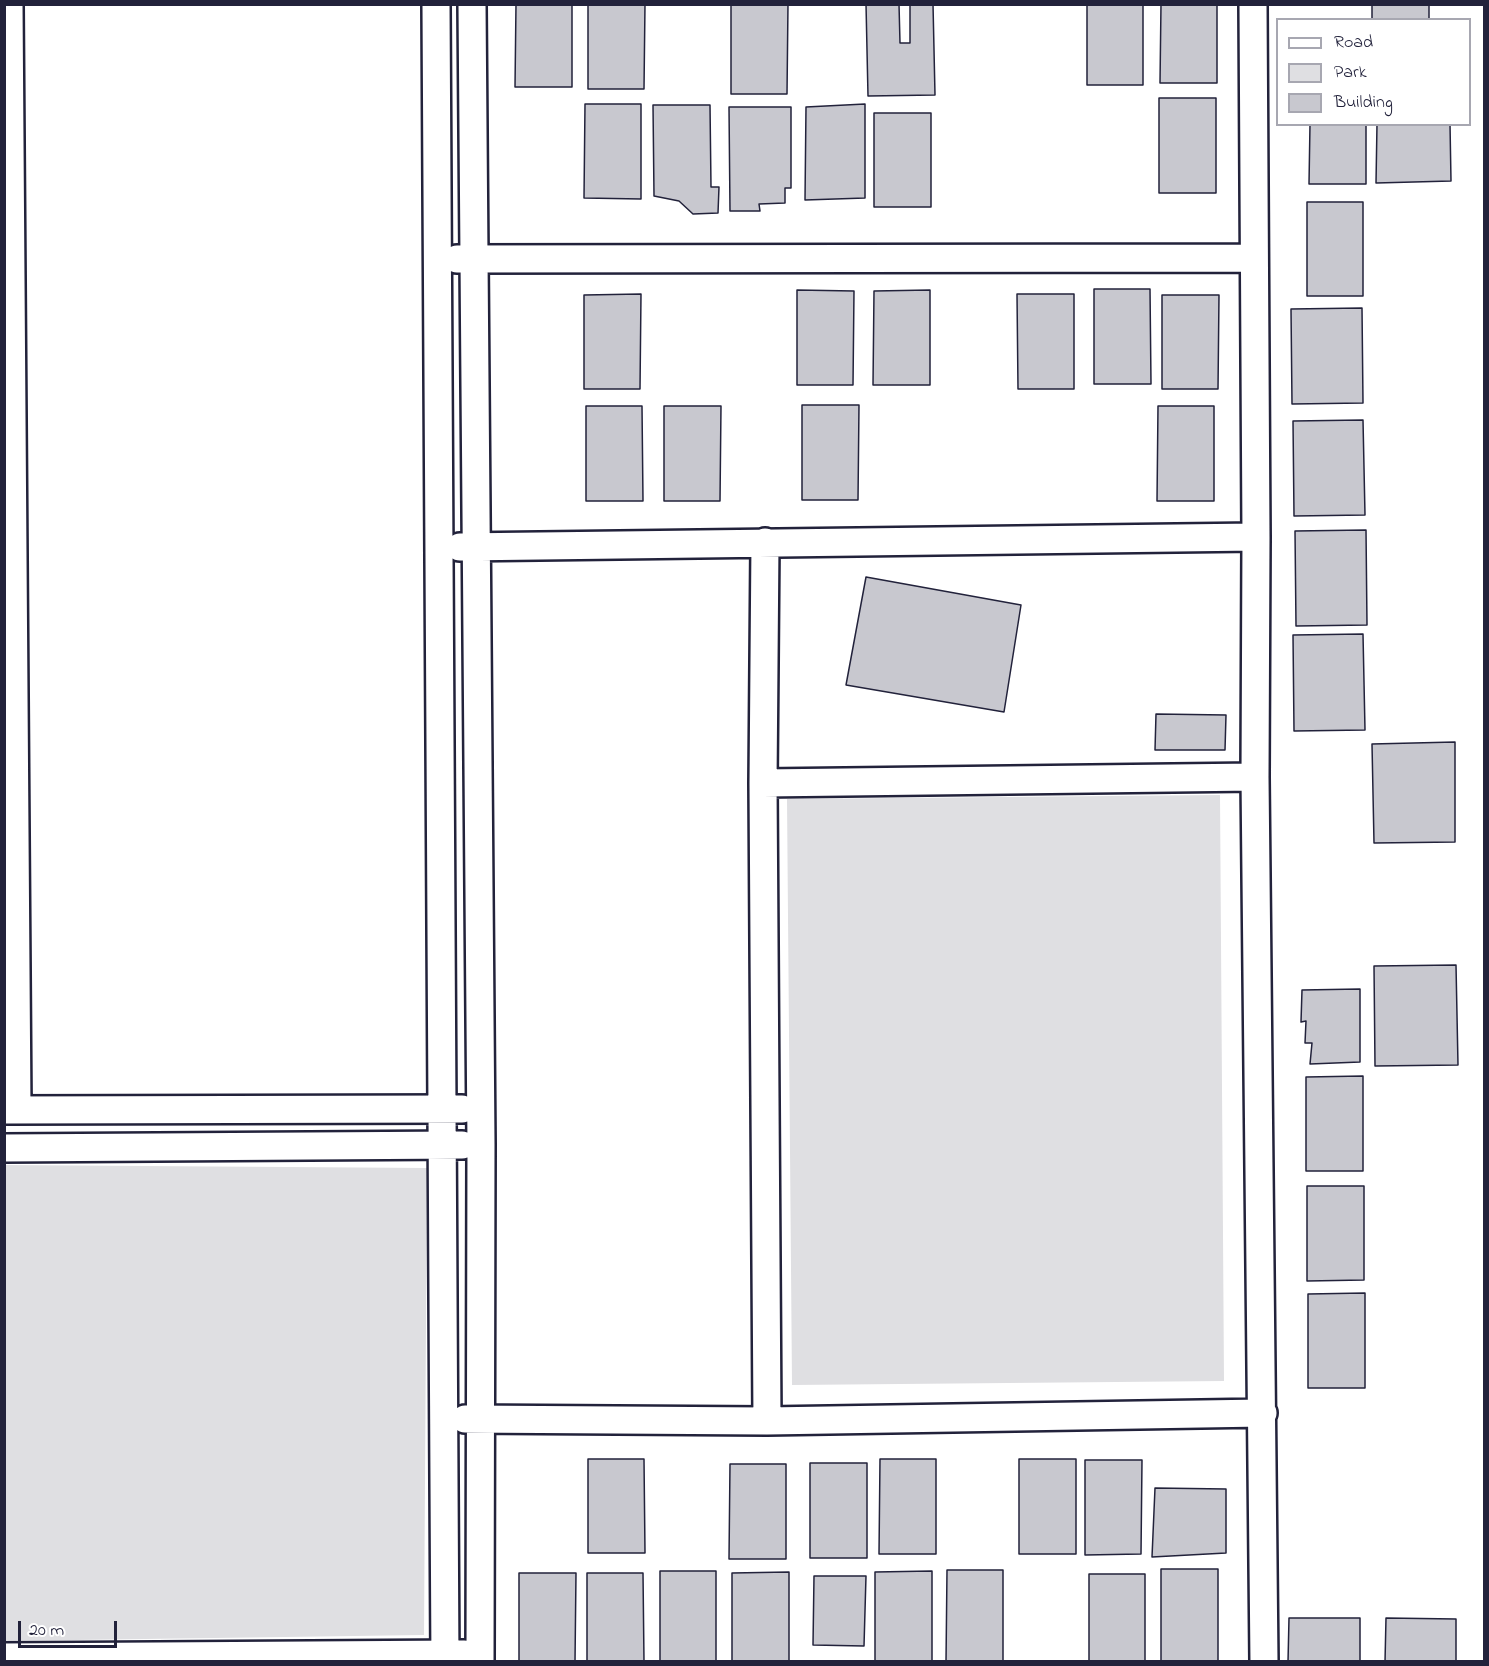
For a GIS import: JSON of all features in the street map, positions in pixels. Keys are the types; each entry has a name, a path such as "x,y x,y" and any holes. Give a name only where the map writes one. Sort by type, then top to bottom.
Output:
{"street":[{"path":"9,4 7,136 11,1110 444,1110 481,1108"},
{"path":"436,4 444,1110 445,1658"},
{"path":"4,1657 480,1658 481,1108 476,259 472,4"},
{"path":"1253,4 1255,777 1264,1662"},
{"path":"438,259 1254,258"},
{"path":"440,548 1256,537"},
{"path":"765,542 763,783 767,1421"},
{"path":"763,783 1255,777"},
{"path":"4,1148 444,1147 481,1144"},
{"path":"445,1420 767,1421 1263,1413"}],"green space":[{"path":"1220,795 1224,1381 792,1385 787,799"},
{"path":"4,1165 427,1168 424,1635 5,1641"}],"building":[{"path":"516,4 572,4 572,87 515,87"},
{"path":"588,4 645,4 644,89 588,89"},
{"path":"731,4 788,4 787,94 731,94"},
{"path":"866,4 899,4 900,43 910,43 910,4 933,4 935,95 868,96"},
{"path":"1087,4 1143,4 1143,85 1087,85"},
{"path":"1161,4 1217,4 1217,83 1160,83"},
{"path":"1372,4 1429,4 1429,18 1372,18"},
{"path":"1159,98 1216,98 1216,193 1159,193"},
{"path":"585,104 641,104 641,199 584,198"},
{"path":"865,104 865,198 805,200 806,107"},
{"path":"653,105 710,105 711,187 719,187 718,213 693,214 679,201 654,196"},
{"path":"729,107 791,107 791,188 785,188 785,203 759,204 760,211 730,211"},
{"path":"874,113 931,113 931,207 874,207"},
{"path":"1310,126 1366,126 1366,184 1309,184"},
{"path":"1377,126 1450,126 1451,181 1376,183"},
{"path":"1307,202 1363,202 1363,296 1307,296"},
{"path":"1094,289 1150,289 1151,384 1094,384"},
{"path":"797,290 854,291 853,385 797,385"},
{"path":"930,290 930,385 873,385 874,291"},
{"path":"641,294 640,389 584,389 584,295"},
{"path":"1017,294 1074,294 1074,389 1018,389"},
{"path":"1162,295 1219,295 1218,389 1162,389"},
{"path":"1362,308 1363,403 1292,404 1291,309"},
{"path":"802,405 859,405 858,500 802,500"},
{"path":"586,406 642,406 643,501 586,501"},
{"path":"664,406 721,406 720,501 664,501"},
{"path":"1158,406 1214,406 1214,501 1157,501"},
{"path":"1363,420 1365,515 1294,516 1293,421"},
{"path":"1366,530 1367,625 1296,626 1295,531"},
{"path":"866,577 1021,605 1004,712 846,685"},
{"path":"1363,634 1365,730 1294,731 1293,635"},
{"path":"1156,714 1226,715 1225,750 1155,750"},
{"path":"1455,742 1455,842 1374,843 1372,744"},
{"path":"1456,965 1458,1065 1375,1066 1374,966"},
{"path":"1360,989 1360,1062 1310,1064 1312,1043 1305,1043 1306,1021 1301,1022 1302,990"},
{"path":"1363,1076 1363,1171 1306,1171 1306,1077"},
{"path":"1307,1186 1364,1186 1364,1280 1307,1281"},
{"path":"1365,1293 1365,1388 1308,1388 1308,1294"},
{"path":"588,1459 644,1459 645,1553 588,1553"},
{"path":"880,1459 936,1459 936,1554 879,1554"},
{"path":"1019,1459 1076,1459 1076,1554 1019,1554"},
{"path":"1085,1460 1142,1460 1141,1554 1085,1555"},
{"path":"810,1463 867,1463 867,1558 810,1558"},
{"path":"730,1464 786,1464 786,1559 729,1559"},
{"path":"1155,1488 1226,1489 1226,1553 1152,1557"},
{"path":"1161,1569 1218,1569 1218,1662 1161,1662"},
{"path":"947,1570 1003,1570 1003,1662 946,1662"},
{"path":"660,1571 716,1571 716,1662 660,1662"},
{"path":"932,1571 932,1662 875,1662 875,1572"},
{"path":"789,1572 789,1662 732,1662 732,1573"},
{"path":"519,1573 576,1573 575,1662 519,1662"},
{"path":"587,1573 643,1573 644,1662 587,1662"},
{"path":"1089,1574 1145,1574 1145,1662 1089,1662"},
{"path":"814,1576 866,1576 864,1646 813,1645"},
{"path":"1289,1618 1360,1618 1360,1662 1288,1662"},
{"path":"1386,1618 1456,1619 1456,1662 1385,1662"}]}
